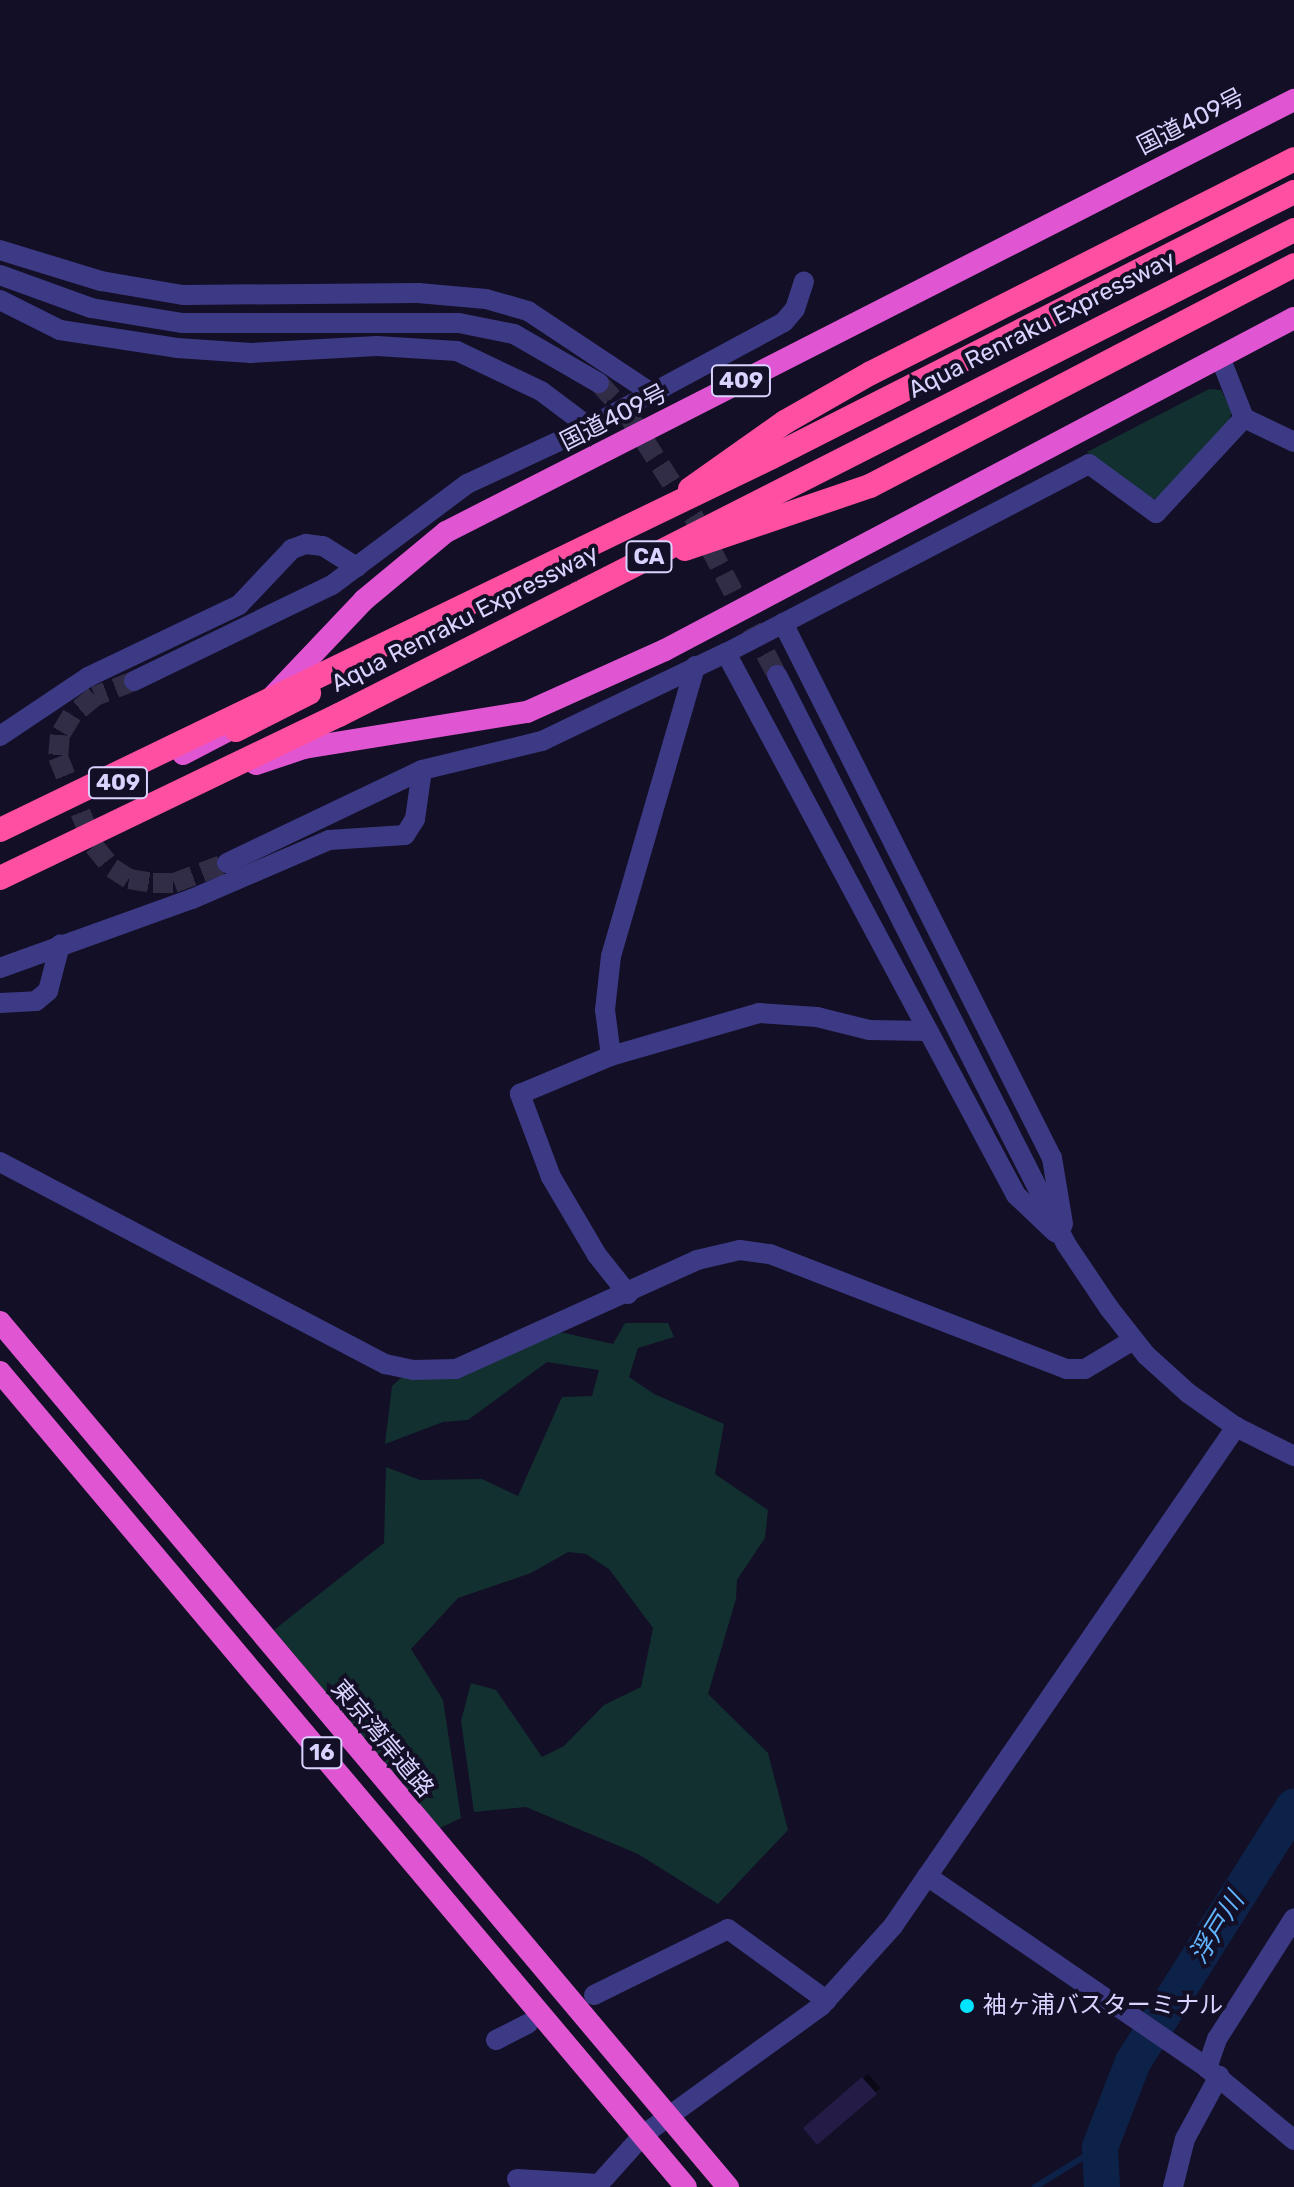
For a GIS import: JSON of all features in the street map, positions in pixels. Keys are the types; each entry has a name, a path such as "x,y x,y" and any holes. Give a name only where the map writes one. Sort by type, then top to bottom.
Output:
{"highway":[{"name":"国道409号","path":"0,833 236,730 364,600 446,532 1294,100"},
{"path":"236,730 616,542 785,422 1294,159"},
{"name":"Aqua Renraku Expressway","path":"0,833 772,457 1294,192"},
{"name":"Aqua Renraku Expressway","path":"0,878 339,715 1294,230"},
{"path":"182,789 321,717 690,546 870,486 1294,265"},
{"name":"409","path":"0,868 182,789 304,748 527,712 665,650 1294,318"},
{"name":"東京湾岸道路","path":"0,1322 728,2187"},
{"name":"16","path":"0,1372 686,2187"}],"street":[{"path":"0,250 101,281 183,295 418,293 486,299 528,311 653,394"},
{"path":"0,275 91,308 183,323 459,323 514,334 599,383"},
{"path":"134,681 309,597 357,567 467,484 589,427 784,322 795,309 804,281"},
{"path":"0,300 60,330 177,348 251,353 377,346 457,351 530,385 589,427"},
{"path":"1220,357 1244,418 1294,442"},
{"path":"227,863 422,770 542,741 726,653 1089,464 1156,513 1244,418"},
{"path":"0,736 88,677 239,605 292,549 306,544 323,546 357,567"},
{"path":"783,623 1052,1158 1066,1244"},
{"path":"726,653 1016,1195 1066,1244"},
{"path":"611,1056 605,1010 611,956 695,666"},
{"path":"777,675 1066,1244 1133,1340 1188,1393 1236,1427 1294,1456"},
{"path":"0,968 192,899 329,840 405,835 415,819 422,770"},
{"path":"0,1003 36,1001 48,991 60,945"},
{"path":"628,1294 597,1255 551,1177 520,1094 611,1056 759,1013 817,1017 869,1030 928,1031"},
{"path":"0,1162 385,1364 413,1370 456,1369 628,1294 697,1260 756,1250 1066,1369 1085,1369 1133,1340"},
{"path":"517,2179 599,2184 643,2135 827,2001 893,1926 1236,1427"},
{"path":"927,1876 1213,2072 1294,2140"},
{"path":"1173,2187 1185,2139 1213,2072 1217,2039 1294,1918"},
{"path":"594,1995 728,1929 827,2001"},
{"path":"496,2040 528,2024"}],"green space":[{"path":"1209,389 1221,390 1232,412 1226,428 1160,498 1146,500 1087,452"},
{"path":"625,1323 668,1323 674,1337 638,1348 629,1377 654,1394 724,1424 715,1474 768,1510 765,1538 737,1580 736,1599 708,1694 768,1753 788,1830 718,1904 638,1854 526,1807 474,1812 461,1721 471,1683 496,1690 542,1757 564,1746 604,1705 641,1687 653,1628 609,1569 586,1554 568,1552 531,1573 458,1598 411,1649 443,1700 461,1818 438,1829 274,1630 384,1543 386,1467 420,1480 482,1479 518,1496 562,1397 592,1396 599,1370 547,1362 468,1420 443,1422 385,1444 392,1386 402,1377 560,1332 613,1344"}],"building":[{"path":"862,2077 877,2094 817,2145 803,2128"}],"waterway":[{"name":"浮戸川","path":"1102,2187 1100,2147 1133,2062 1294,1806"},
{"path":"1035,2187 1100,2147"}],"tunnel":[{"path":"599,383 628,415 696,521 777,675"},
{"path":"134,681 95,696 72,715 60,735 58,757 94,846 112,868 129,879 153,883 174,883 227,863"}],"place":[{"name":"袖ヶ浦バスターミナル","path":"967,2006"}]}
